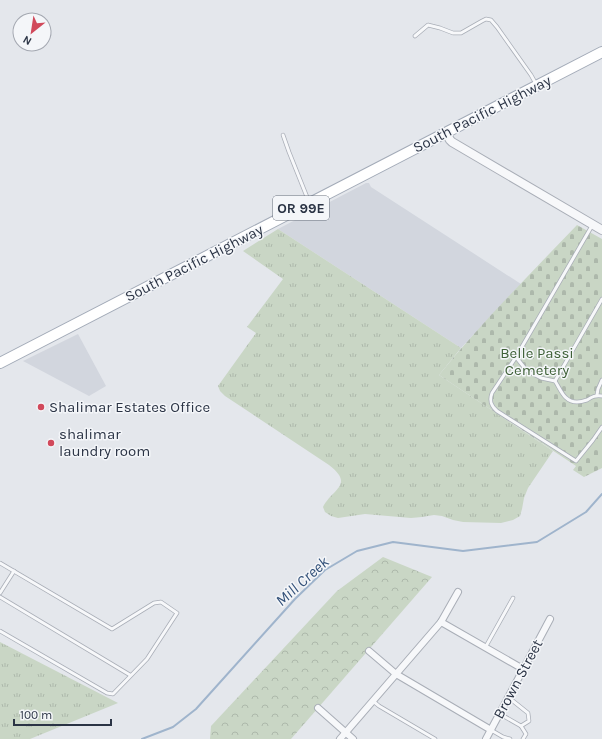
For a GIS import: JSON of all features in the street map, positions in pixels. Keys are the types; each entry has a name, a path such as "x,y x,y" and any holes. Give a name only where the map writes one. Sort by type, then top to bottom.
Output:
{"main road":[{"name":"South Pacific Highway","path":"0,363 602,52"}],"street":[{"path":"446,133 452,142 602,230"},
{"path":"340,739 441,622 458,592"},
{"name":"Brown Street","path":"486,739 550,619"},
{"path":"441,622 523,669"},
{"path":"369,651 396,674 491,730"},
{"path":"318,708 353,739"},
{"path":"346,732 360,739"}],"lane":[{"path":"415,36 428,25 461,34 486,19 491,20 531,75 537,86"},
{"path":"283,135 310,203"},
{"path":"593,224 516,358 491,397 490,402 497,411 576,461 594,440 602,427"},
{"path":"555,381 602,299"},
{"path":"516,358 522,366 534,375 555,381 568,400 580,402 586,401 597,395 602,396"},
{"path":"597,395 602,380"},
{"path":"0,563 112,629 154,602 161,602 177,613 147,659 113,694 107,693 0,631"},
{"path":"0,593 14,571"},
{"path":"0,597 130,676"},
{"path":"485,648 513,598"},
{"path":"508,697 528,713 529,721 521,726"},
{"path":"373,701 435,739"},
{"path":"500,714 521,726 526,734 522,739"},
{"path":"491,730 510,739"}],"shaded area":[{"path":"366,183 369,183 371,187 521,284 461,348 278,229"},
{"path":"78,334 106,386 89,396 23,361"}],"green space":[{"name":"Belle Passi Cemetery","path":"577,225 602,239 602,468 584,477 573,470 576,466 439,375 489,317"},
{"path":"278,229 461,348 439,375 553,451 528,488 520,516 513,520 501,523 463,522 434,515 411,518 365,514 338,518 331,516 325,512 323,507 339,487 341,482 337,472 329,465 225,396 220,391 218,386 256,333 247,327 283,279 243,251"},
{"path":"383,557 432,577 291,739 210,739 211,726 337,591"},
{"path":"0,642 118,703 30,739 0,739"}],"waterway":[{"name":"Mill Creek","path":"142,739 173,727 196,709 295,599 325,570 357,551 393,542 463,551 537,542 586,512 602,494"}],"place":[{"name":"Shalimar Estates Office","path":"41,407"},
{"name":"shalimar laundry room","path":"51,443"}]}
